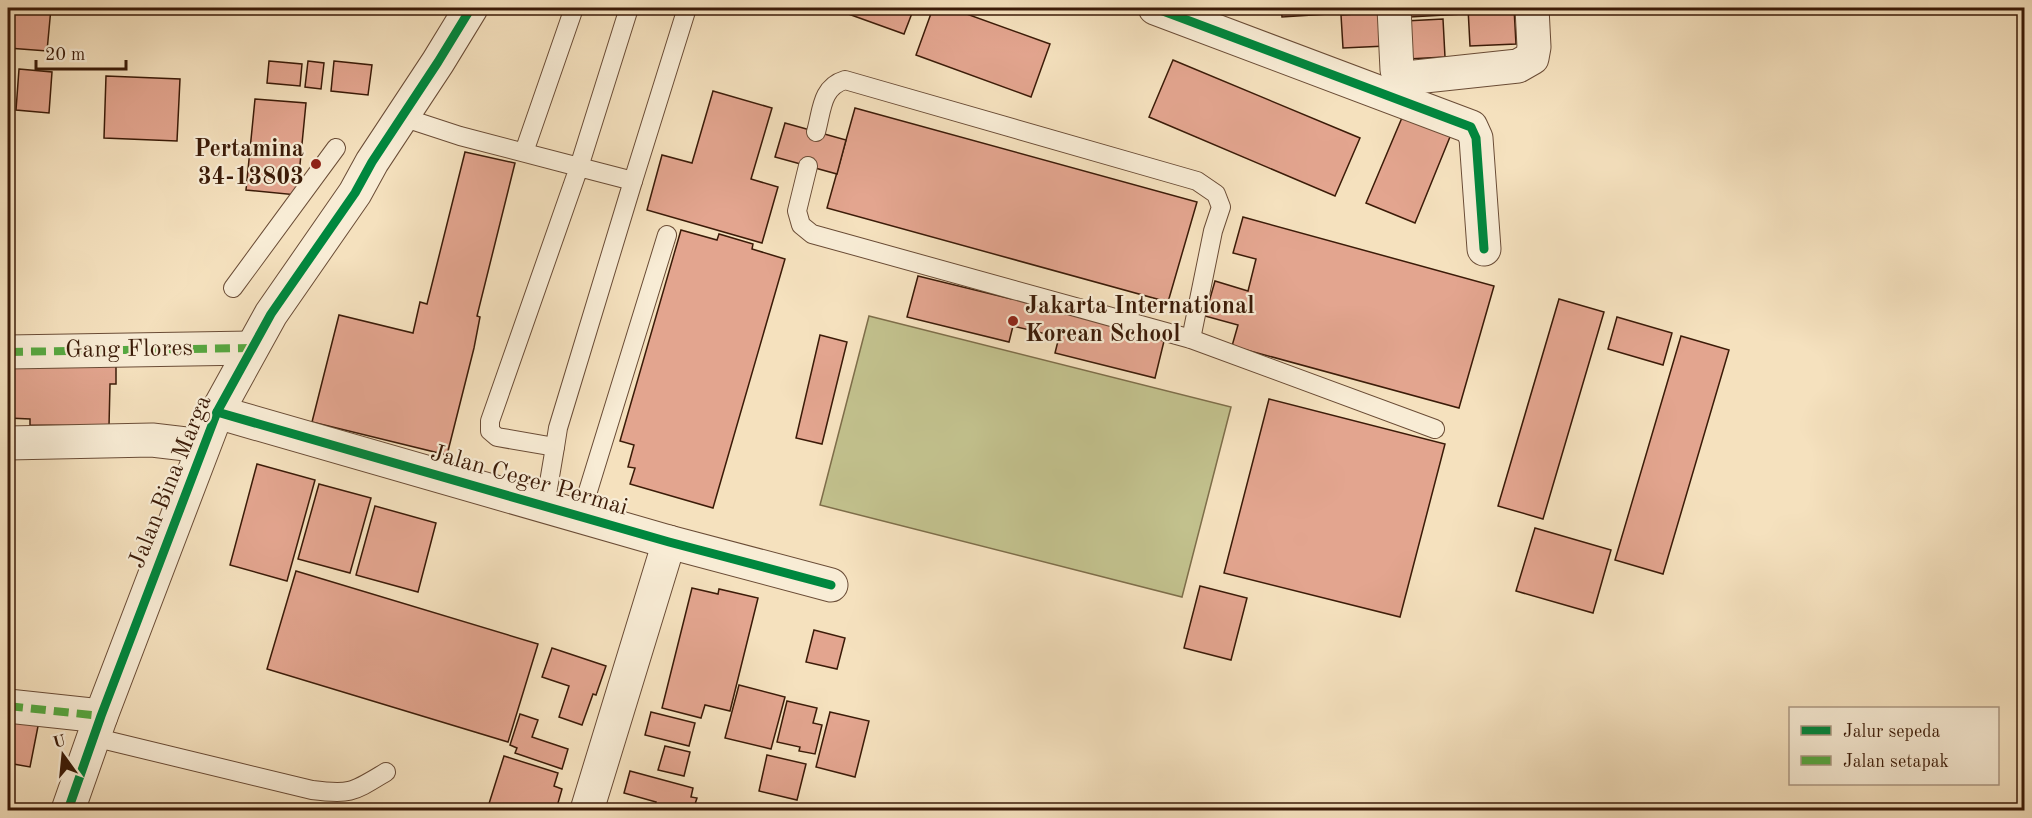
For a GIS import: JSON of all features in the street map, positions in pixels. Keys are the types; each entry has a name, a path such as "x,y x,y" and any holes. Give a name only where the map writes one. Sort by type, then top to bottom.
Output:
{"street":[{"name":"Jalan Bina Marga","path":"68,810 97,727 217,412 271,314 355,194 372,162 471,8"},
{"path":"1155,8 1471,127 1476,138 1484,249"},
{"path":"1394,8 1397,70 1400,76 1406,78 1518,66 1526,62 1532,58 1534,47 1532,8"},
{"name":"Gang Flores","path":"8,352 251,348"},
{"name":"Jalan Ceger Permai","path":"217,412 580,517 831,585"},
{"path":"8,443 152,440 203,446"},
{"path":"586,810 669,542"},
{"path":"8,706 97,727"}],"lane":[{"path":"524,152 573,8"},
{"path":"555,447 497,437 490,431 490,421 579,167 629,8"},
{"path":"545,506 558,428 687,8"},
{"path":"816,132 826,94 833,84 845,80 1197,181 1216,194 1221,207 1191,339"},
{"path":"402,117 460,136 633,181"},
{"path":"233,288 336,148"},
{"path":"808,166 797,211 801,225 812,234 1191,339 1435,429"},
{"path":"580,517 668,235"},
{"path":"97,727 312,790 340,794 356,790 386,772"}],"shaded area":[{"path":"869,316 1231,407 1182,597 820,505"}],"building":[{"path":"8,8 51,8 47,51 8,48"},
{"path":"841,8 914,8 904,34 840,11"},
{"path":"933,8 950,8 1050,44 1031,97 916,55"},
{"path":"1281,8 1328,8 1328,14 1282,17"},
{"path":"1409,8 1461,8 1462,14 1410,17"},
{"path":"1468,8 1514,8 1516,44 1470,46"},
{"path":"1384,12 1386,46 1343,48 1341,15"},
{"path":"1443,19 1445,57 1408,59 1405,21"},
{"path":"1173,60 1360,138 1335,196 1149,117"},
{"path":"269,61 302,64 300,86 267,83"},
{"path":"308,61 324,63 321,89 305,87"},
{"path":"334,61 372,65 368,95 331,91"},
{"path":"19,69 52,72 49,113 16,110"},
{"path":"106,76 180,79 177,141 104,138"},
{"path":"713,91 772,108 751,179 778,187 762,243 647,210 662,155 692,163"},
{"path":"255,99 306,103 297,195 246,190"},
{"path":"855,108 1197,202 1168,302 827,208"},
{"path":"1404,113 1452,132 1415,223 1366,203"},
{"path":"785,123 846,140 837,174 775,157"},
{"path":"465,152 515,163 477,316 480,317 474,348 447,455 312,422 339,315 413,333 420,302 427,304"},
{"path":"1243,217 1494,286 1459,408 1232,346 1238,325 1205,316 1215,281 1248,291 1256,259 1233,253"},
{"path":"681,230 717,240 719,234 753,244 752,249 785,259 713,508 630,484 635,468 628,467 634,445 620,441"},
{"path":"918,276 1011,299 1012,297 1165,337 1155,378 1055,353 1059,337 1013,326 1009,342 907,317"},
{"path":"1559,299 1604,312 1543,519 1498,506"},
{"path":"1617,317 1672,333 1663,365 1608,349"},
{"path":"820,335 847,342 822,444 796,438"},
{"path":"1681,336 1729,350 1663,574 1615,560"},
{"path":"8,358 116,359 116,384 110,384 109,426 30,425 30,419 8,418"},
{"path":"1269,399 1445,444 1400,617 1224,573"},
{"path":"257,464 315,480 287,581 230,565"},
{"path":"319,484 371,498 350,573 298,559"},
{"path":"375,506 436,523 418,592 356,575"},
{"path":"1535,528 1611,550 1593,613 1516,591"},
{"path":"296,571 538,644 508,742 267,669"},
{"path":"1200,586 1247,598 1231,660 1184,648"},
{"path":"692,588 718,594 719,589 758,598 730,711 705,705 701,718 662,708"},
{"path":"814,630 845,638 837,669 806,662"},
{"path":"552,648 606,666 582,725 559,717 569,686 542,677"},
{"path":"739,685 785,697 771,749 725,738"},
{"path":"787,701 817,708 813,723 822,725 815,754 799,751 800,747 777,742"},
{"path":"8,710 40,716 30,767 8,763"},
{"path":"651,712 695,723 689,746 645,735"},
{"path":"830,712 869,721 855,777 816,767"},
{"path":"520,714 538,720 532,737 568,749 562,769 515,753 517,748 510,745"},
{"path":"665,746 690,752 684,776 658,770"},
{"path":"767,755 806,764 797,800 759,791"},
{"path":"504,756 558,773 554,786 562,789 556,810 487,810"},
{"path":"630,771 693,788 691,797 697,798 693,810 653,810 656,802 624,793"},
{"path":"257,804 287,810 256,810"}],"marked path":[{"path":"8,352 251,348"},
{"path":"8,706 101,716"}],"cycle path":[{"path":"68,810 101,716 217,412 271,314 355,193 372,162 471,8"},
{"path":"1155,8 1471,127 1476,138 1484,249"},
{"path":"217,412 669,542 831,585"}],"place":[{"name":"Pertamina 34-13803","path":"316,164"},
{"name":"Jakarta International Korean School","path":"1013,321"}]}
